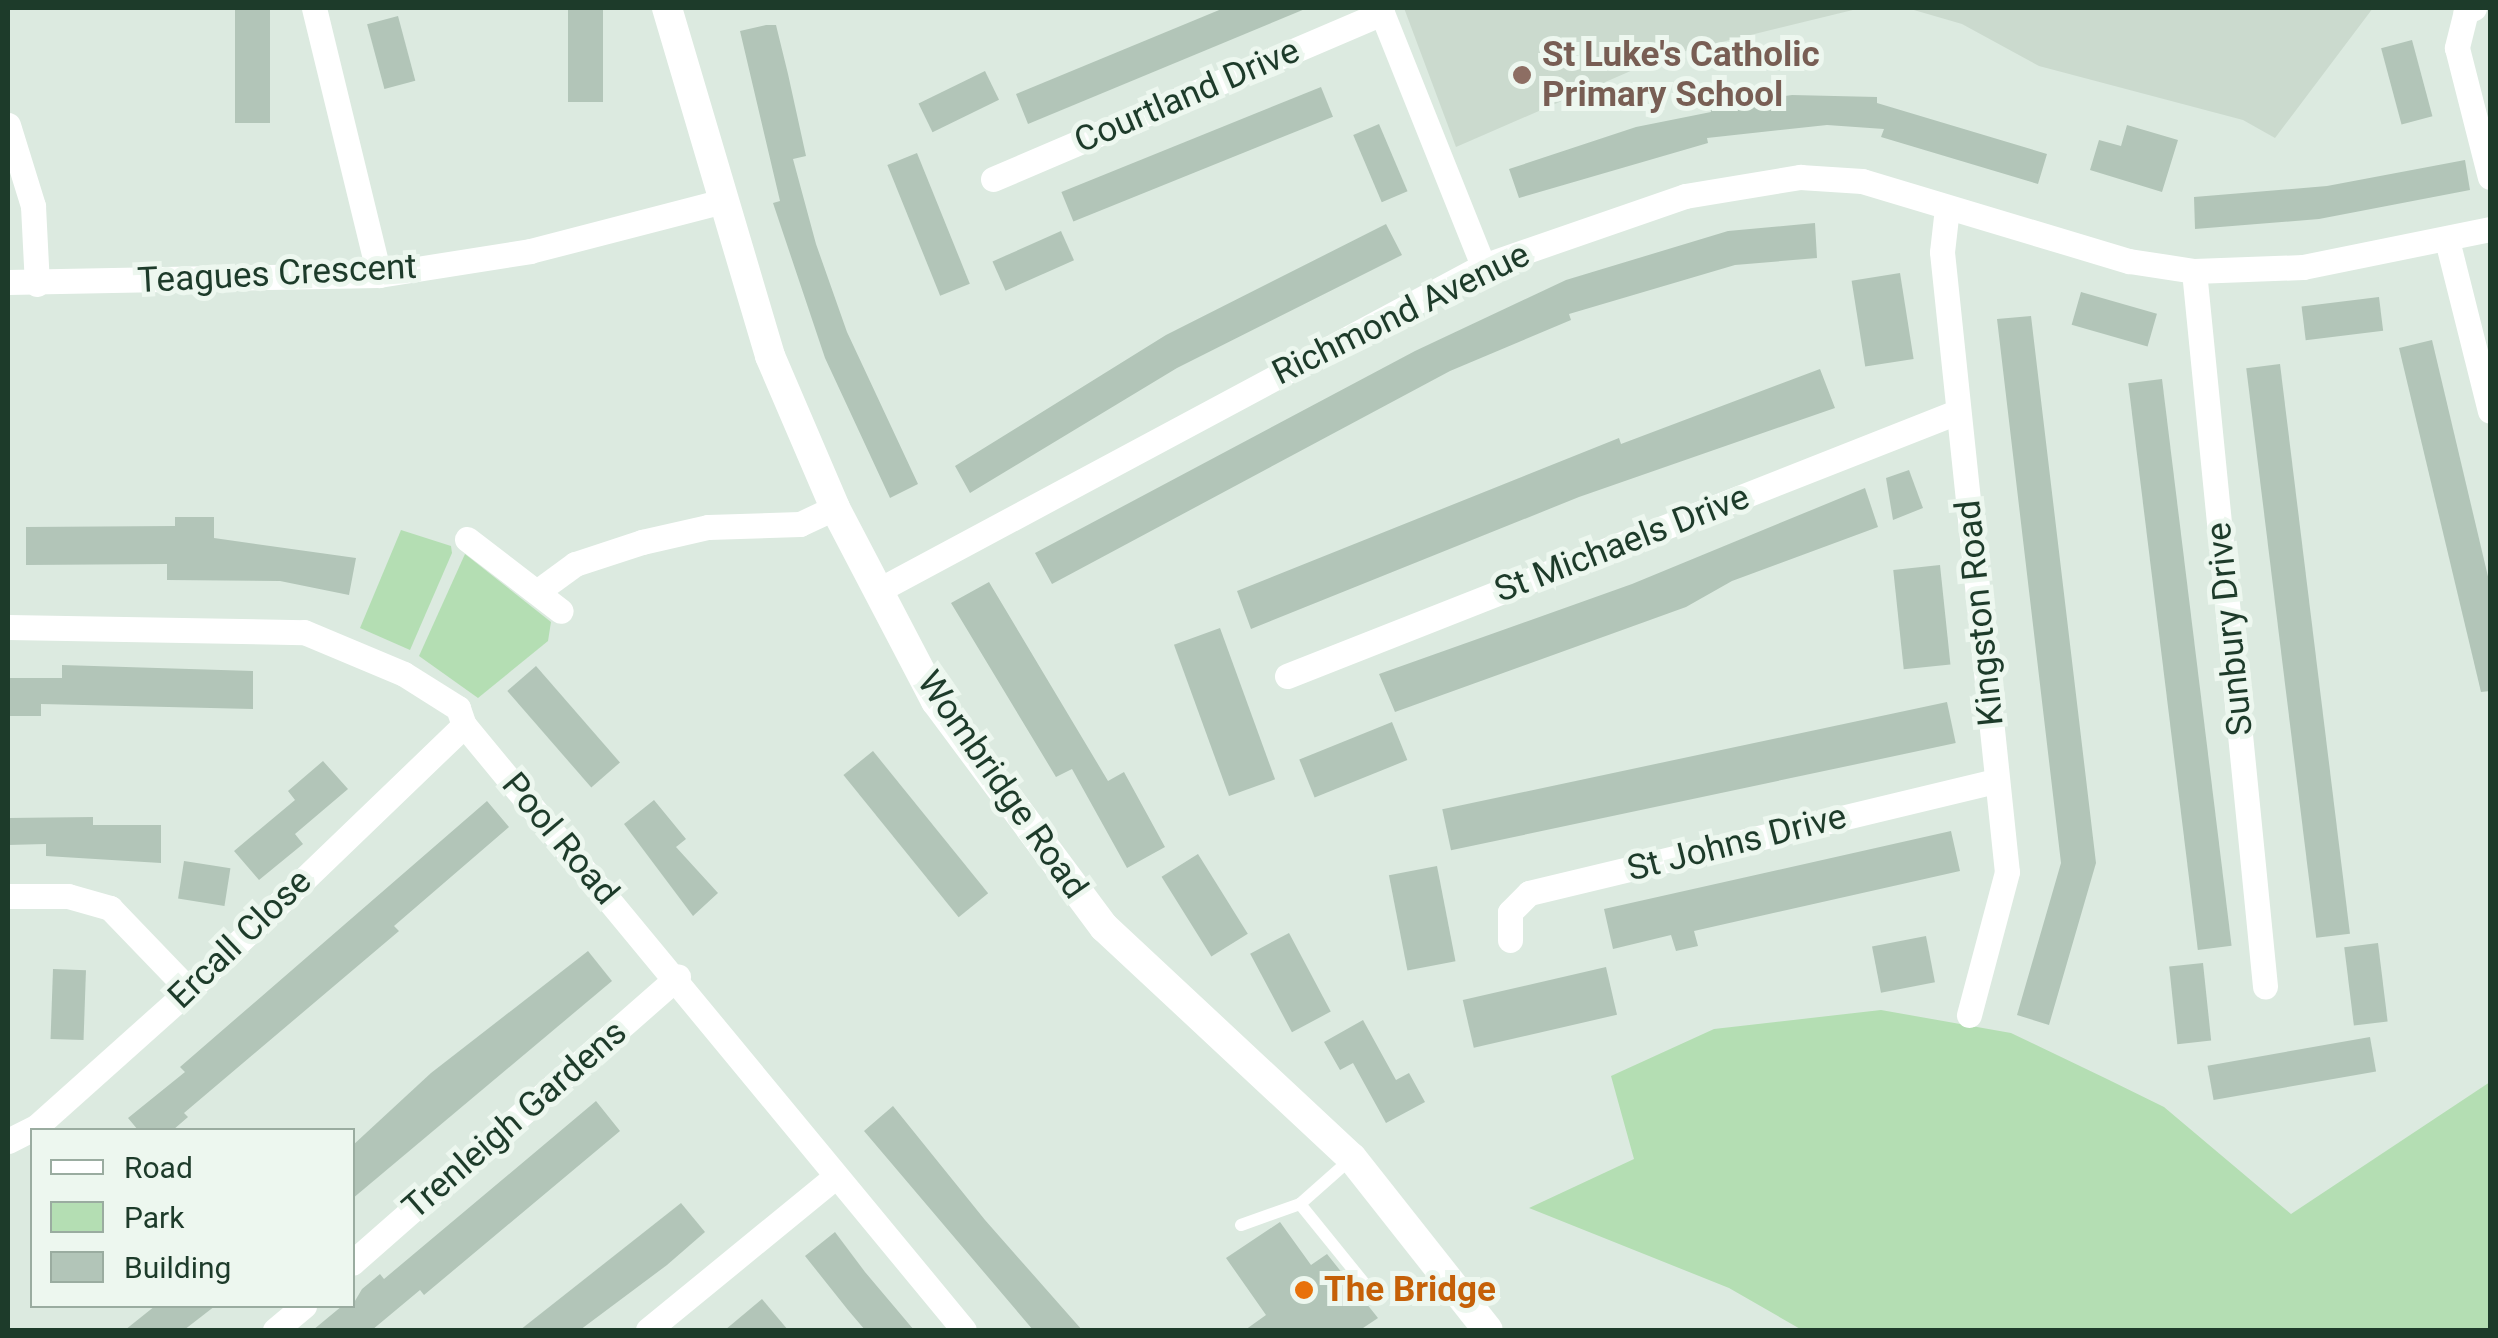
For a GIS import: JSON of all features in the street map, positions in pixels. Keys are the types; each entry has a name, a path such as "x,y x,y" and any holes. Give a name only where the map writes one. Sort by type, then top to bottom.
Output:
{"street":[{"path":"314,8 379,275"},
{"name":"Wombridge Road","path":"667,8 720,202 770,356 835,508 936,701 1104,928 1352,1158 1476,1326"},
{"path":"2474,8 2466,11 2457,48 2490,178"},
{"path":"1381,10 1483,266"},
{"name":"Courtland Drive","path":"992,179 1381,10"},
{"path":"8,125 33,206 37,284"},
{"name":"Richmond Avenue","path":"877,591 1483,266 1685,196 1800,177 1862,180 2129,261 2194,272 2303,267 2490,229"},
{"name":"Teagues Crescent","path":"8,282 379,275 530,250 720,202"},
{"name":"Kingston Road","path":"1947,208 1942,252 2007,872 1969,1014"},
{"path":"2447,240 2490,410"},
{"name":"Sunbury Drive","path":"2194,272 2265,986"},
{"name":"St Michaels Drive","path":"1287,676 1957,412"},
{"path":"538,591 576,564 642,542 708,527 800,524 835,508"},
{"path":"467,539 561,611"},
{"name":"Pool Road","path":"8,628 304,632 404,674 458,708 464,726 678,978 964,1330"},
{"name":"Ercall Close","path":"33,1128 189,990 464,726"},
{"name":"St Johns Drive","path":"1510,940 1510,912 1529,893 1997,781"},
{"path":"8,896 68,896 110,908 189,990"},
{"name":"Trenleigh Gardens","path":"355,1260 678,978"},
{"path":"648,1330 836,1176"},
{"path":"275,1330 302,1308"}],"lane":[{"path":"1241,1225 1300,1204 1352,1158"},
{"path":"1300,1204 1372,1293"}],"shaded area":[{"name":"St Luke's Catholic Primary School","path":"1404,8 1861,8 1665,56 1456,147"},
{"path":"1907,8 2373,8 2275,138 2243,120 2039,66 1962,24"}],"green space":[{"path":"401,530 451,546 452,553 410,650 360,628"},
{"path":"465,554 551,622 548,641 478,698 419,656"},
{"path":"1881,1010 2011,1033 2164,1107 2291,1214 2490,1082 2490,1330 1802,1330 1729,1288 1529,1208 1634,1159 1611,1076 1714,1029"}],"building":[{"path":"235,8 270,8 270,123 235,123"},
{"path":"568,8 603,8 603,102 568,102"},
{"path":"1224,8 1305,9 1028,124 1016,94"},
{"path":"398,16 415,81 384,89 367,24"},
{"path":"776,25 788,74 806,156 793,159 816,244 847,332 918,484 890,498 825,358 773,203 780,201 740,31"},
{"path":"2412,40 2432,116 2402,125 2381,48"},
{"path":"985,71 999,100 933,132 918,103"},
{"path":"1321,87 1333,117 1073,222 1061,192"},
{"path":"1792,95 1877,97 1877,103 2047,154 2038,184 1881,137 1884,129 1827,125 1707,138 1708,143 1519,198 1509,169 1636,127 1711,112 1710,106"},
{"path":"1379,124 1408,191 1382,202 1353,135"},
{"path":"2127,125 2178,140 2162,192 2090,170 2099,140 2121,146"},
{"path":"917,153 970,284 940,296 887,165"},
{"path":"2465,160 2470,190 2319,219 2195,229 2194,197 2327,186"},
{"path":"1815,223 1817,258 1735,265 1569,314 1571,320 1450,371 1052,584 1035,553 1415,351 1566,280 1728,231"},
{"path":"1386,224 1402,255 1177,368 970,493 955,466 1166,335"},
{"path":"1061,231 1074,260 1005,291 992,262"},
{"path":"1900,273 1914,359 1865,367 1852,281"},
{"path":"2081,292 2157,314 2148,346 2072,325"},
{"path":"2379,297 2383,331 2306,340 2302,307"},
{"path":"2031,316 2096,863 2049,1025 2017,1015 2061,863 1997,319"},
{"path":"2432,340 2490,585 2490,691 2481,692 2399,348"},
{"path":"2280,364 2350,934 2316,938 2246,368"},
{"path":"1820,369 1835,408 1579,497 1251,629 1237,591 1619,438 1621,444"},
{"path":"2162,379 2232,946 2198,950 2128,383"},
{"path":"1909,470 1923,508 1893,520 1886,478"},
{"path":"1865,488 1878,527 1732,581 1686,607 1395,712 1379,674 1632,584"},
{"path":"175,517 214,517 214,538 356,558 349,595 280,581 167,580 167,564 26,565 26,527 175,526"},
{"path":"1940,565 1950,664 1904,669 1893,570"},
{"path":"989,582 1108,781 1124,772 1165,847 1127,868 1072,769 1056,777 951,603"},
{"path":"1220,628 1275,779 1229,796 1174,645"},
{"path":"62,665 253,671 253,709 41,704 41,716 8,716 8,678 62,678"},
{"path":"536,666 620,763 591,788 507,691"},
{"path":"1947,702 1956,743 1451,850 1442,809"},
{"path":"1392,722 1407,760 1315,797 1299,759"},
{"path":"873,751 988,893 959,917 843,775"},
{"path":"323,761 348,789 295,834 303,844 259,880 234,851 295,800 288,791"},
{"path":"654,800 686,839 676,847 718,893 693,916 624,824"},
{"path":"487,801 509,827 394,926 399,931 184,1113 188,1117 175,1128 136,1128 128,1118 185,1072 180,1067"},
{"path":"93,817 93,825 161,825 161,863 46,856 46,844 8,845 8,818"},
{"path":"1951,831 1960,871 1694,931 1698,946 1676,951 1671,935 1613,949 1604,909"},
{"path":"1198,854 1248,934 1211,957 1162,877"},
{"path":"184,861 230,868 224,906 178,899"},
{"path":"1437,866 1456,961 1407,971 1389,875"},
{"path":"1289,933 1331,1012 1292,1032 1250,954"},
{"path":"1926,936 1935,982 1881,993 1872,946"},
{"path":"2378,943 2388,1021 2354,1026 2344,947"},
{"path":"588,951 612,981 355,1196 355,1143 431,1073"},
{"path":"2203,963 2211,1041 2177,1044 2169,967"},
{"path":"1606,967 1617,1015 1474,1048 1463,1000"},
{"path":"53,969 86,970 84,1040 51,1039"},
{"path":"1363,1020 1396,1080 1409,1073 1425,1102 1386,1123 1353,1063 1340,1070 1324,1042"},
{"path":"2370,1037 2376,1071 2214,1100 2208,1066"},
{"path":"596,1101 620,1131 424,1295 420,1290 372,1330 313,1330 340,1308 355,1308 362,1289 380,1274 384,1279"},
{"path":"893,1106 985,1220 1082,1330 1033,1330 864,1131"},
{"path":"681,1203 705,1232 667,1265 580,1330 520,1330"},
{"name":"The Bridge","path":"1280,1222 1311,1265 1327,1254 1378,1318 1360,1330 1245,1330 1266,1315 1226,1258"},
{"path":"835,1232 914,1330 865,1330 848,1310 805,1256"},
{"path":"762,1299 788,1330 725,1330"},
{"path":"152,1308 212,1308 184,1330 125,1330"}],"place":[{"name":"St Luke's Catholic Primary School","path":"1522,75"},
{"name":"The Bridge","path":"1304,1290"}]}
